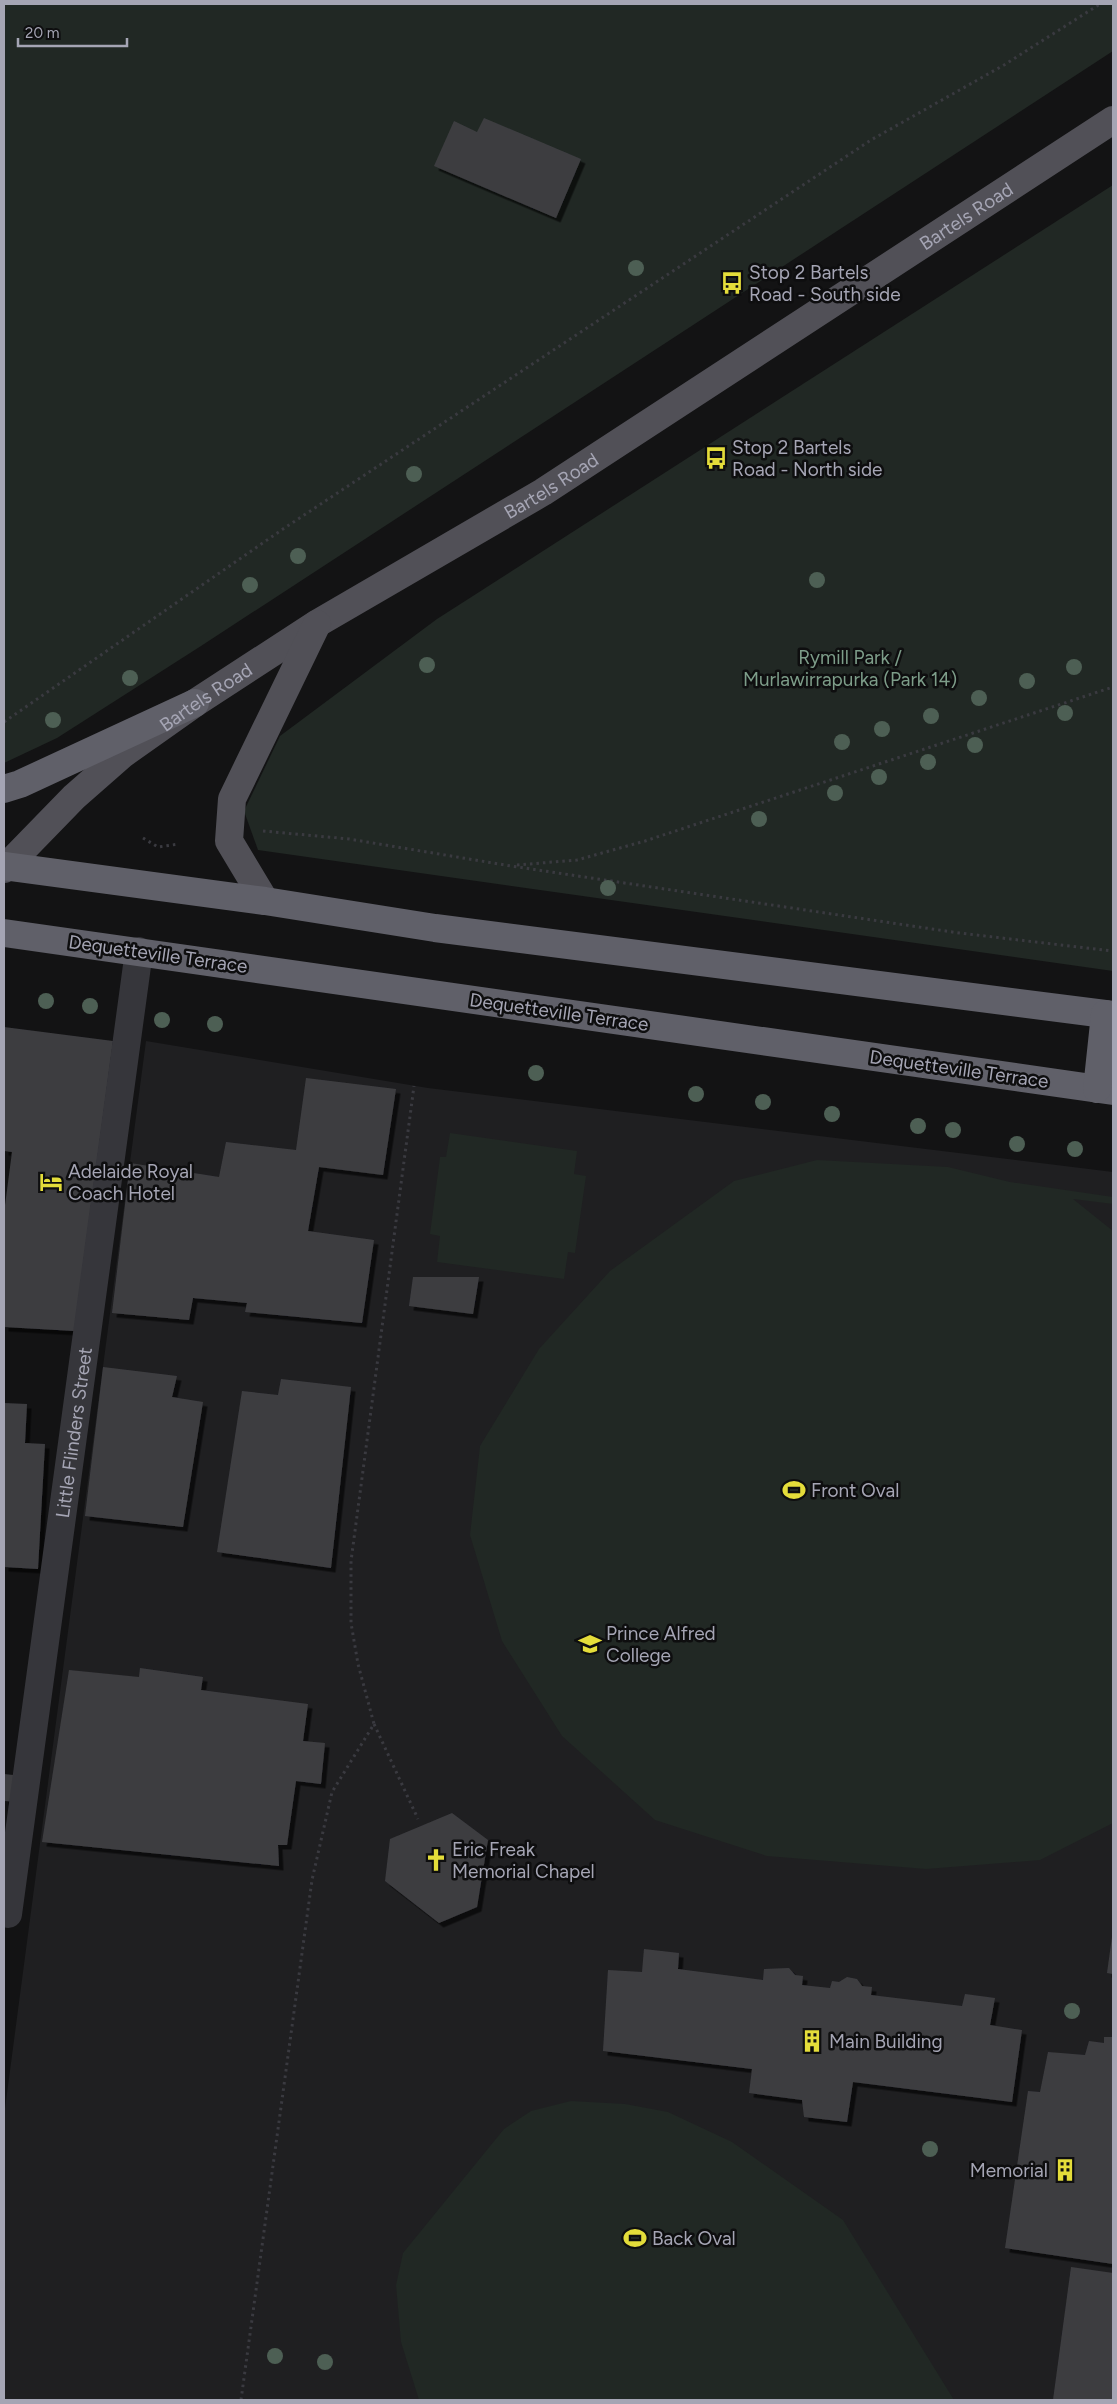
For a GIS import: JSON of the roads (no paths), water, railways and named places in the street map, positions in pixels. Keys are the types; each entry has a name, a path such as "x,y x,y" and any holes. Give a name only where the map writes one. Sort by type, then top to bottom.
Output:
{"highway":[{"path":"4,789 20,784 195,703"},
{"path":"5,867 265,901 435,928 1109,1015 1105,1090"},
{"name":"Dequetteville Terrace","path":"4,933 1105,1090"}],"main road":[{"name":"Bartels Road","path":"5,867 74,797 122,754 195,703 318,623 543,492 1113,120"},
{"path":"265,901 229,841 232,799 318,623"}],"street":[{"name":"Little Flinders Street","path":"8,1914 138,951"}],"place":[{"name":"Stop 2 Bartels Road - South side","path":"732,283"},
{"name":"Stop 2 Bartels Road - North side","path":"716,458"},
{"name":"Adelaide Royal Coach Hotel","path":"51,1182"},
{"name":"Front Oval","path":"794,1490"},
{"name":"Prince Alfred College","path":"590,1644"},
{"name":"Eric Freak Memorial Chapel","path":"436,1860"},
{"name":"Main Building","path":"812,2041"},
{"name":"Memorial","path":"1065,2170"},
{"name":"Back Oval","path":"635,2238"}],"park label":[{"name":"Rymill Park / Murlawirrapurka (Park 14)","path":"850,668"}]}
